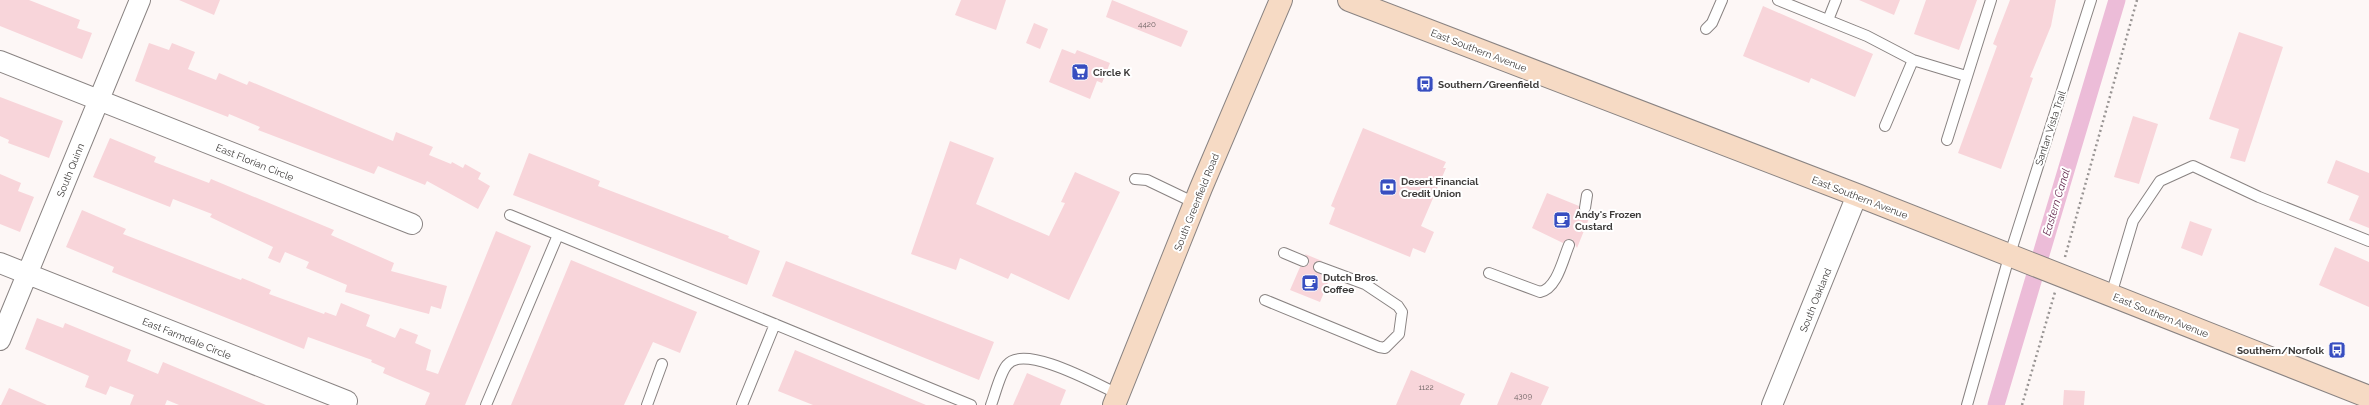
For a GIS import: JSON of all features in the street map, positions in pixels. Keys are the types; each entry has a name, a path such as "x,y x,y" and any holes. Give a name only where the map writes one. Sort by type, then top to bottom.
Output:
{"main road":[{"name":"South Greenfield Road","path":"1116,400 1195,203 1281,0"},
{"name":"East Southern Avenue","path":"1349,0 1857,195 2369,397"}],"street":[{"name":"South Quinn","path":"0,340 140,0"},
{"name":"East Florian Circle","path":"0,61 412,224"},
{"name":"South Oakland","path":"1772,405 1857,195"},
{"name":"East Farmdale Circle","path":"0,263 347,401"}],"lane":[{"path":"1706,29 1712,23 1722,0"},
{"path":"1778,0 1866,36 1913,60 1966,76"},
{"path":"1828,20 1836,0"},
{"path":"1946,140 1991,0"},
{"name":"Santan Vista Trail","path":"1967,405 2014,258 2091,0"},
{"path":"1885,126 1913,60"},
{"path":"2111,295 2133,221 2160,181 2193,166 2259,197 2369,241"},
{"path":"1135,180 1147,180 1195,203"},
{"path":"1585,208 1587,195"},
{"path":"510,215 972,405"},
{"path":"486,405 558,235"},
{"path":"1489,273 1540,292 1544,291 1553,282 1569,245"},
{"path":"1284,253 1303,261"},
{"path":"1265,300 1379,347 1385,348 1392,342 1399,334 1401,324 1402,312 1398,306 1365,284 1319,267"},
{"path":"742,405 775,324"},
{"path":"991,405 1007,364 1019,357 1036,359 1116,400"},
{"path":"647,405 662,364"}],"path":[{"path":"2022,405 2054,274 2137,0"}],"building":[{"path":"0,0 29,0 80,20 77,28 92,33 82,59 0,26"},
{"path":"179,0 220,0 214,15"},
{"path":"961,0 1006,0 996,30 955,15"},
{"path":"1112,0 1188,31 1181,47 1106,17"},
{"path":"1859,0 1900,0 1894,15"},
{"path":"1926,0 1977,0 1959,50 1914,34"},
{"path":"2010,0 2056,0 2051,26 2030,77 2033,78 2001,169 1958,153 1997,46 1993,44"},
{"path":"1763,6 1873,54 1855,97 1811,78 1809,83 1743,56"},
{"path":"1034,23 1048,29 1040,49 1026,43"},
{"path":"2239,32 2283,47 2245,162 2230,158 2239,129 2209,119"},
{"path":"149,43 169,50 172,43 195,52 188,69 216,80 219,73 247,85 249,81 393,141 396,132 433,147 429,155 451,164 452,162 463,168 465,164 481,173 478,179 490,186 478,209 427,181 425,185 378,166 374,174 258,130 260,127 229,114 228,117 135,81"},
{"name":"Circle K","path":"1062,49 1075,54 1077,50 1110,63 1102,83 1097,81 1090,99 1049,82"},
{"path":"0,97 63,121 49,158 8,143 9,140 0,136"},
{"path":"2133,116 2158,124 2139,184 2114,177"},
{"name":"Desert Financial Credit Union","path":"1363,128 1446,162 1443,168 1446,168 1421,226 1434,232 1425,253 1413,248 1410,257 1329,224 1335,208 1331,206"},
{"path":"110,138 156,157 154,162 209,183 211,179 334,230 331,235 394,263 391,271 447,286 441,309 431,306 429,314 345,292 347,285 306,268 309,262 285,252 280,263 268,258 273,247 210,217 212,214 173,199 170,207 93,177"},
{"path":"950,141 994,158 976,204 1049,236 1065,203 1061,202 1075,172 1120,192 1069,300 1011,273 1008,279 960,258 956,270 911,254"},
{"path":"529,153 600,181 598,186 729,236 728,238 760,251 747,285 513,195"},
{"path":"2336,160 2369,173 2369,228 2349,220 2359,196 2327,183"},
{"path":"0,174 21,183 18,191 34,197 20,232 0,224"},
{"name":"Andy's Frozen Custard","path":"1547,193 1579,206 1579,211 1584,214 1592,211 1577,248 1572,239 1568,239 1563,243 1532,228"},
{"path":"82,210 126,229 123,234 241,280 242,278 271,290 269,294 324,314 325,312 336,316 341,303 370,315 366,326 395,338 400,328 418,335 415,343 431,350 426,370 438,374 496,231 531,246 465,405 425,405 430,393 383,373 385,368 371,362 372,360 308,337 304,349 112,272 114,267 66,247"},
{"path":"2190,221 2212,229 2202,256 2181,248"},
{"path":"2335,247 2369,262 2369,307 2319,285"},
{"name":"Dutch Bros. Coffee","path":"1305,254 1322,261 1315,262 1314,271 1330,278 1320,302 1290,290 1300,267 1304,267 1309,264 1309,260"},
{"path":"571,260 697,312 680,353 653,342 624,405 511,405"},
{"path":"786,261 994,342 979,380 772,296"},
{"path":"37,318 63,328 65,323 131,350 127,361 158,374 163,362 266,405 179,405 167,400 165,405 130,405 134,395 110,386 106,395 85,387 89,376 25,349"},
{"path":"795,350 926,405 813,405 778,391"},
{"path":"1411,370 1465,394 1460,405 1396,405"},
{"path":"1511,372 1549,387 1541,405 1497,405"},
{"path":"1027,373 1066,390 1060,405 1013,405"},
{"path":"9,388 47,405 1,405"},
{"path":"2064,390 2085,391 2084,405 2063,405"}],"waterway":[{"name":"Eastern Canal","path":"1996,405 2117,0"}],"place":[{"name":"Circle K","path":"1080,72"},
{"name":"Southern/Greenfield","path":"1425,84"},
{"name":"Desert Financial Credit Union","path":"1388,187"},
{"name":"Andy's Frozen Custard","path":"1562,220"},
{"name":"Dutch Bros. Coffee","path":"1310,283"},
{"name":"Southern/Norfolk","path":"2337,350"}]}
